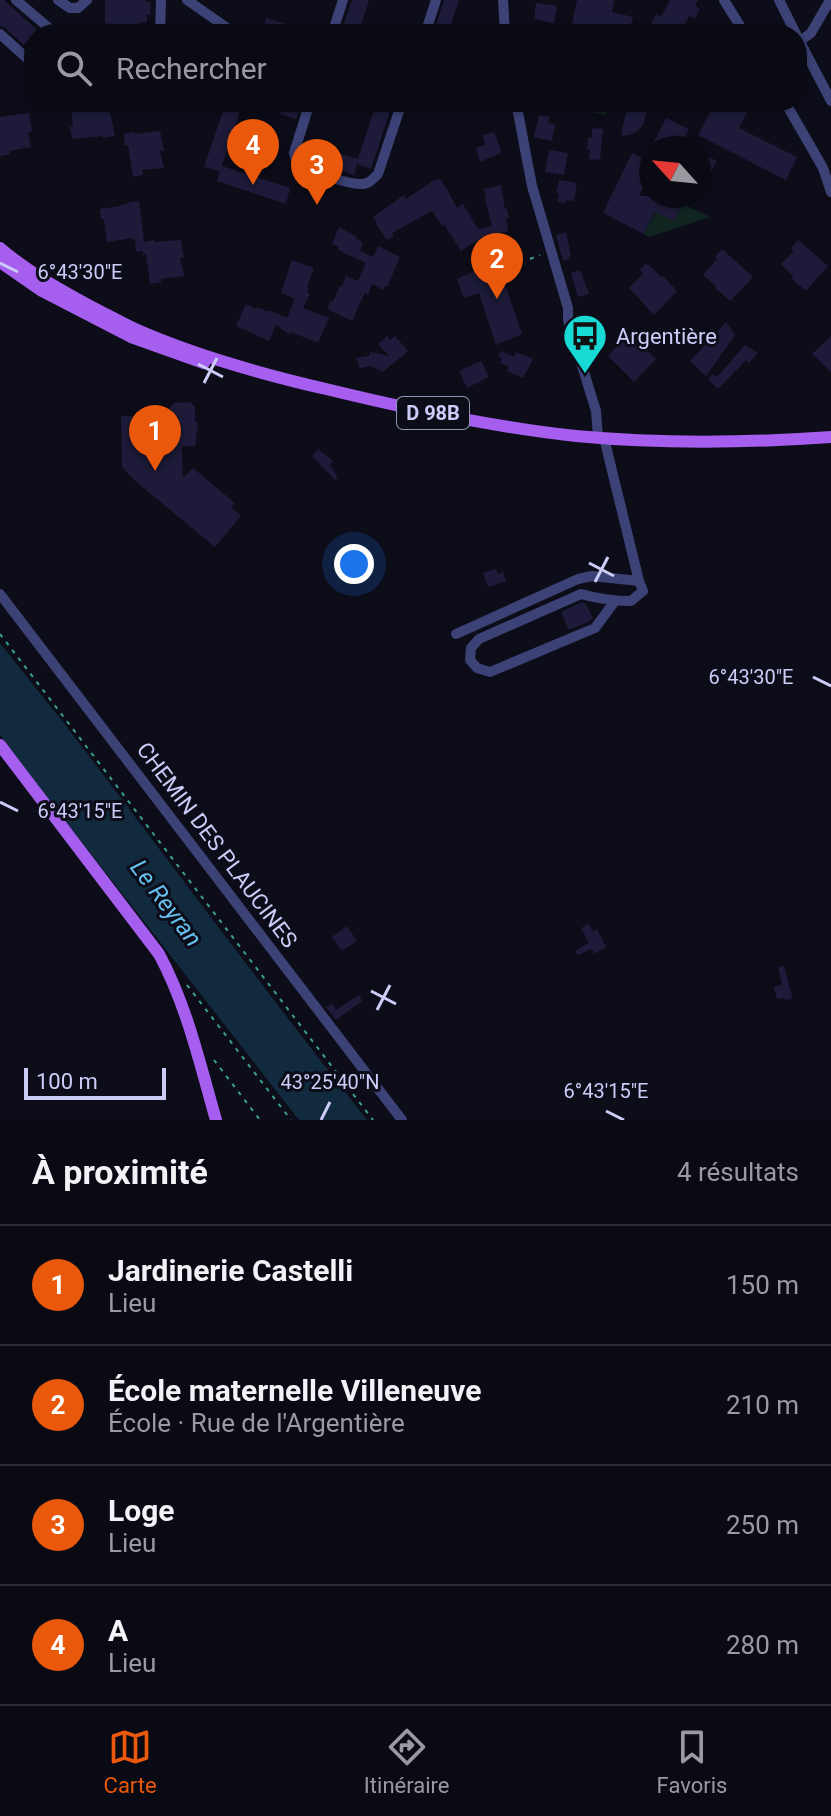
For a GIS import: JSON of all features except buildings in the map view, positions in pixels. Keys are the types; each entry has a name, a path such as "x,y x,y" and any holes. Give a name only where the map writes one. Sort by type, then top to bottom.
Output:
{"main road":[{"name":"D 98B","path":"0,248 47,283 135,329 270,376"},
{"name":"D 98B","path":"0,262 42,291 131,337 218,367 384,403 503,426 647,441 735,442 831,437"},
{"path":"0,745 159,954 170,973 187,1019 216,1120"}],"street":[{"path":"16,0 44,24"},
{"path":"58,0 70,8 78,8 87,0"},
{"path":"160,24 161,0"},
{"path":"187,0 222,24"},
{"path":"335,24 343,0"},
{"path":"428,24 436,0"},
{"path":"503,0 504,24"},
{"path":"724,0 739,24"},
{"path":"779,0 791,24"},
{"path":"807,34 811,33 829,2"},
{"path":"0,34 24,56"},
{"path":"807,54 831,101"},
{"path":"307,112 294,153 297,164 312,172 360,184 370,182 378,174 399,112"},
{"path":"518,112 532,186 568,308 568,320"},
{"path":"791,112 823,168 831,192"},
{"path":"532,186 533,210 544,253 596,411 643,591 631,601 615,601 604,601 581,594 479,639 471,648 470,660 477,668 490,672 595,628 615,601"},
{"path":"456,634 578,579 592,576 639,581"},
{"name":"CHEMIN DES PLAUCINES","path":"0,594 402,1120"}],"path":[{"path":"530,259 544,253"},
{"path":"0,634 373,1120"},
{"path":"187,986 291,1120"},
{"path":"214,1060 260,1120"}],"green space":[{"path":"681,208 691,208 710,217 649,237 644,234 656,212 674,221"}],"water":[{"name":"Le Reyran","path":"0,643 367,1120 299,1120 38,786 0,735"}],"place":[{"name":"A","path":"253,185"},
{"name":"Loge","path":"317,205"},
{"name":"École maternelle Villeneuve","path":"497,299"},
{"name":"Argentière","path":"585,375"},
{"name":"Jardinerie Castelli","path":"155,471"}]}
